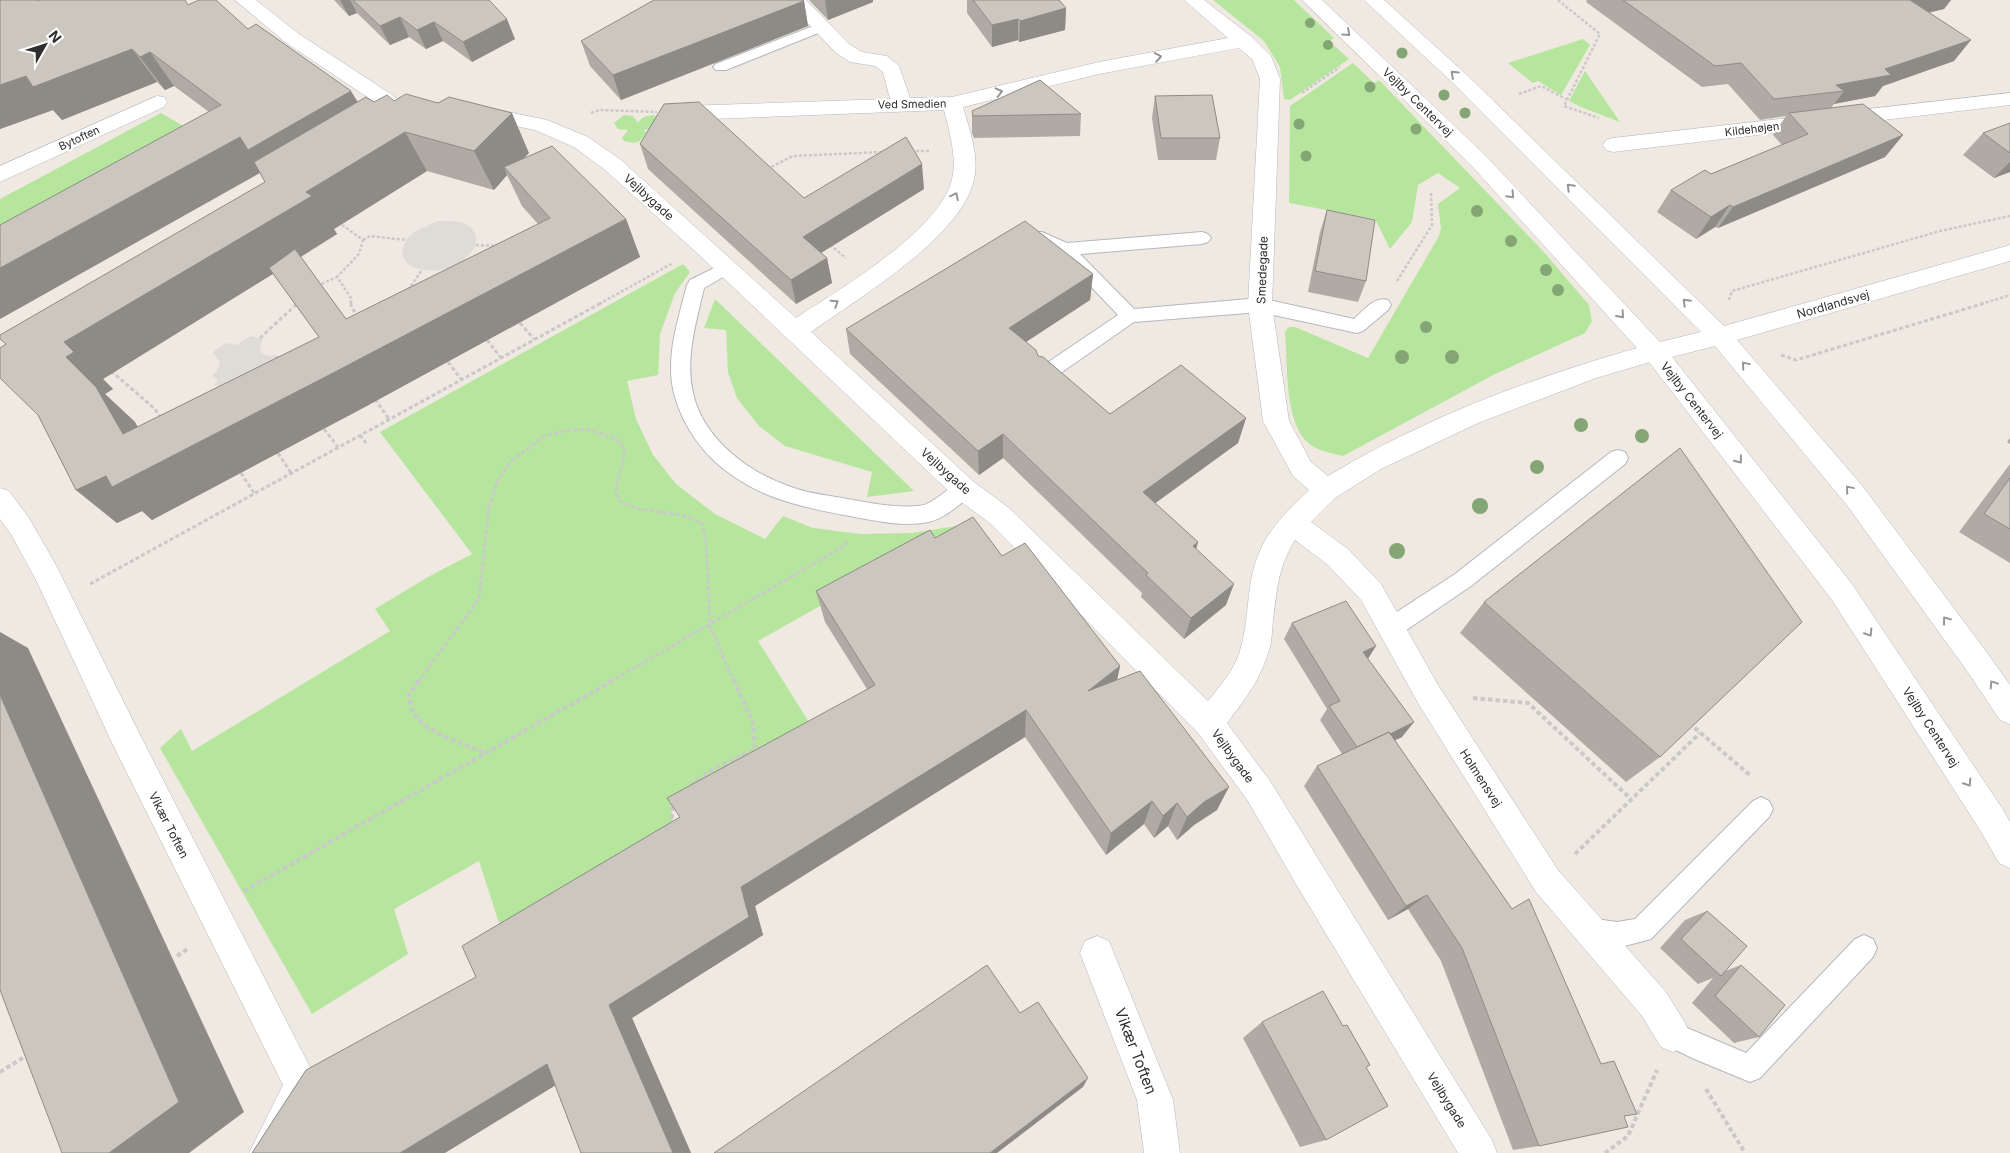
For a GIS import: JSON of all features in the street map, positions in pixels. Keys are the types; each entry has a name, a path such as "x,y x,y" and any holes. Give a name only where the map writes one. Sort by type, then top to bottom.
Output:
{"street":[{"path":"795,0 842,48 857,58 880,60 892,70 901,104"},
{"name":"Smedegade","path":"1194,0 1261,56 1270,79 1260,305 1276,421 1302,469 1326,490"},
{"name":"Vejlby Centervej","path":"1310,0 1364,48 1478,160 1655,352 1842,592 1991,819 2010,852"},
{"path":"1373,0 1461,80 1720,336 1855,496 1975,659 2010,710"},
{"name":"Vejlbygade","path":"249,2 292,38 400,119 444,106 540,125 581,142 613,165 704,246 965,490 1000,516 1209,723 1259,791 1307,873 1479,1153"},
{"path":"952,103 1099,68 1245,41"},
{"name":"Kildehøjen","path":"1613,145 2010,99"},
{"name":"Bytoften","path":"0,175 157,102"},
{"name":"Ved Smedien","path":"685,113 952,103 963,151 964,176 955,200 932,228 873,279 795,331"},
{"name":"Nordlandsvej","path":"1655,352 1720,336 2010,254"},
{"path":"1209,723 1244,678 1256,646 1263,587 1272,554 1292,523 1326,490 1372,462 1468,416 1590,370 1655,352"},
{"name":"Vikær Toften","path":"0,499 20,526 129,746 213,909 313,1078 267,1153"},
{"name":"Holmensvej","path":"1292,523 1338,557 1371,592 1428,694 1547,881 1654,1004 1673,1036"},
{"name":"Vikær Toften","path":"1097,953 1155,1100 1162,1153"}],"lane":[{"path":"720,67 821,27"},
{"path":"1007,243 1015,238 1042,238 1065,249 1130,316"},
{"path":"1065,249 1202,238"},
{"path":"726,268 696,285 680,350 680,380 688,410 706,439 730,464 763,484 802,499 890,515 932,513 965,490"},
{"path":"1044,374 1130,316 1260,305 1357,326 1382,305"},
{"path":"1391,628 1462,580 1618,458"},
{"path":"1589,931 1617,935 1642,930 1761,809"},
{"path":"1673,1036 1750,1068 1864,948"}],"path":[{"path":"1558,0 1600,34 1564,106"},
{"path":"1514,96 1540,86 1566,99"},
{"path":"540,125 600,110 685,113"},
{"path":"904,152 963,151"},
{"path":"761,172 793,156 886,152"},
{"path":"1382,305 1432,225 1431,192"},
{"path":"1720,336 1732,291 1940,231 2010,216"},
{"path":"334,219 363,240"},
{"path":"316,286 337,276 359,254 363,240 370,236 406,240"},
{"path":"824,240 873,279"},
{"path":"476,244 504,247"},
{"path":"58,600 704,246"},
{"path":"407,292 422,270"},
{"path":"337,276 352,298 351,307 363,322"},
{"path":"1777,354 1796,360 2010,295"},
{"path":"260,338 302,299"},
{"path":"520,323 534,339"},
{"path":"487,340 501,358"},
{"path":"275,358 287,357"},
{"path":"448,362 461,379"},
{"path":"110,370 155,409 163,421"},
{"path":"370,392 389,419"},
{"path":"324,429 338,447"},
{"path":"483,752 439,733 423,722 412,709 409,694 479,599 489,507 498,480 510,462 544,436 564,431 586,429 616,439 625,449 616,494 619,501 631,508 690,516 702,524 707,532 706,575 710,626 736,687 752,714 757,740 755,749 710,771 688,787"},
{"path":"360,435 366,443"},
{"path":"278,453 292,473"},
{"path":"241,473 254,493"},
{"path":"213,909 483,752 710,626 846,545 855,509"},
{"path":"1428,694 1528,704 1631,799"},
{"path":"1688,722 1763,786 1754,796 1761,809"},
{"path":"1547,881 1700,733"},
{"path":"670,834 673,798"},
{"path":"1605,1153 1628,1136 1673,1036"},
{"path":"0,1072 30,1053"},
{"path":"1704,1086 1745,1153"}],"green space":[{"path":"1213,0 1294,0 1334,38 1329,41 1349,59 1290,100 1284,99 1280,67 1264,41"},
{"path":"1583,39 1590,45 1561,95 1538,81 1533,83 1508,63"},
{"path":"1353,63 1374,83 1379,80 1542,250 1589,305 1592,321 1585,333 1495,374 1343,456 1322,451 1313,446 1305,440 1298,429 1290,403 1285,332 1289,327 1295,327 1368,358 1439,236 1441,228 1438,204 1460,188 1438,173 1418,185 1412,222 1390,249 1375,219 1289,203 1290,106"},
{"path":"1585,71 1620,122 1569,101"},
{"path":"161,113 204,138 0,254 0,199"},
{"path":"624,115 633,116 638,123 643,118 654,115 659,119 651,129 644,130 646,133 640,141 634,143 624,141 622,138 628,130 618,129 614,123"},
{"path":"683,264 690,272 675,293 660,334 658,375 627,381 636,419 653,455 676,484 715,514 765,539 783,516 813,528 861,534 912,533 963,525 758,641 812,727 671,806 673,828 503,935 479,861 394,909 408,954 312,1014 160,748 181,729 192,751 390,631 375,609 428,577 472,554 380,432"},
{"path":"715,299 914,491 867,497 872,472 785,446 759,426 737,398 728,372 726,330 704,328"}],"shaded area":[{"path":"438,221 464,223 472,228 476,236 476,245 461,262 448,268 435,271 422,270 410,266 404,259 402,250 406,240 414,232"},
{"path":"251,336 263,339 260,345 261,353 269,356 275,355 275,361 221,387 214,385 218,380 212,376 217,371 220,362 213,352 226,343 236,345"}],"building":[{"path":"0,0 185,0 188,5 199,0 216,0 248,29 256,24 351,91 248,150 240,137 0,268 0,225 221,105 150,52 140,57 132,49 33,87 26,76 0,85"},
{"path":"353,0 489,0 507,19 463,42 434,22 417,30 400,17 380,26"},
{"path":"654,0 804,1 613,75 581,41"},
{"path":"973,0 1059,0 1066,8 1020,21 1018,19 992,25"},
{"path":"1623,0 1910,0 1971,40 1885,69 1891,75 1836,85 1844,91 1774,99 1741,63 1715,66"},
{"path":"1040,80 1081,114 973,116 972,111"},
{"path":"406,94 438,103 449,97 512,113 474,151 405,132 306,192 312,196 64,342 74,352 66,357 96,387 123,434 319,337 269,268 295,249 346,319 550,218 504,167 552,146 626,219 112,487 106,476 76,490 38,415 0,378 0,348 6,344 0,339 0,335 265,182 254,162 366,97 374,102 387,95 394,101"},
{"path":"1212,95 1220,138 1161,138 1155,96"},
{"path":"699,102 804,198 906,137 922,164 803,237 827,258 791,280 640,144 664,104"},
{"path":"1863,104 1903,135 1733,207 1730,205 1711,217 1671,190 1705,170 1711,174 1808,134 1789,113"},
{"path":"2010,123 2010,153 1983,133"},
{"path":"1327,210 1375,220 1366,281 1315,271"},
{"path":"1025,221 1093,274 1009,328 1036,350 1038,356 1043,357 1110,414 1181,365 1246,418 1143,492 1198,542 1193,546 1234,584 1191,618 1146,575 1148,573 1003,434 978,451 846,329"},
{"path":"1680,448 1802,622 1660,757 1484,602"},
{"path":"2010,478 2010,529 1984,514"},
{"path":"973,517 1002,556 1025,543 1120,666 1088,691 1140,671 1229,787 1204,802 1187,817 1177,803 1163,816 1152,801 1111,833 1026,710 741,887 749,917 609,1005 673,1153 581,1153 547,1064 400,1153 252,1153 306,1070 476,977 462,946 680,817 667,798 875,685 816,591 930,530 935,538"},
{"path":"1346,601 1376,646 1363,652 1414,722 1357,747 1329,706 1340,701 1292,623"},
{"path":"0,695 179,1102 109,1153 62,1153 0,990"},
{"path":"1389,732 1512,909 1529,899 1601,1064 1614,1061 1637,1114 1624,1116 1628,1127 1539,1146 1462,948 1427,895 1406,906 1317,766"},
{"path":"1707,911 1747,946 1721,976 1681,939"},
{"path":"987,965 1020,1013 1038,1002 1088,1078 990,1153 714,1153"},
{"path":"1741,965 1785,1005 1759,1037 1715,996"},
{"path":"1323,991 1343,1026 1347,1025 1370,1065 1366,1067 1388,1106 1326,1140 1262,1022"}]}
